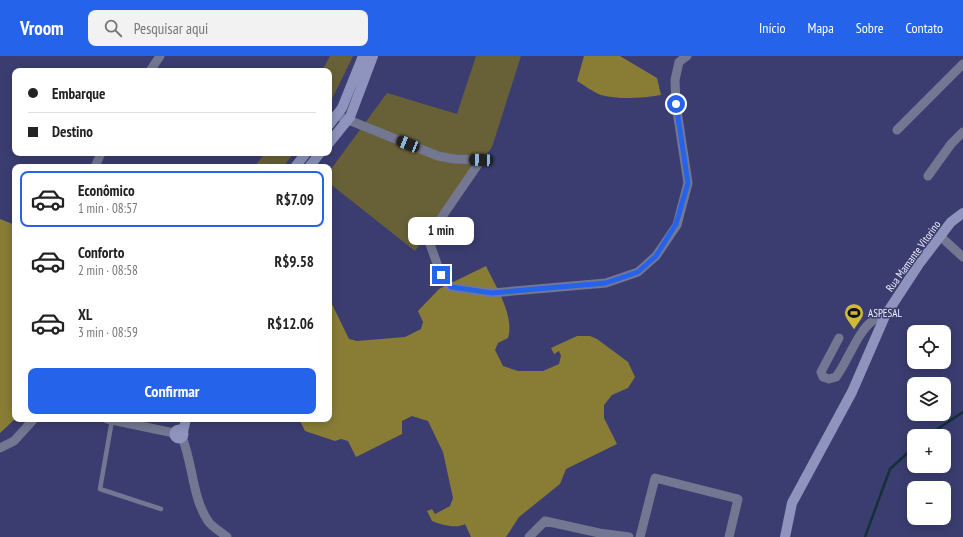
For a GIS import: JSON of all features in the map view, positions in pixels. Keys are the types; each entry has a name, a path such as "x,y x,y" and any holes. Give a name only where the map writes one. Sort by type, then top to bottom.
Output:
{"main road":[{"path":"332,121 342,108 363,56"},
{"path":"332,139 350,117 373,56"},
{"path":"297,164 304,156"},
{"path":"311,164 318,156"},
{"name":"Rua Mamante Vitorino","path":"785,537 792,503 852,392 885,316 919,264 940,236 952,222 963,213"},
{"path":"178,422 178,433"},
{"path":"178,433 184,422"}],"street":[{"path":"152,68 160,56"},
{"path":"336,115 438,156 454,159 481,160 435,227 430,244 441,275 451,287 492,293 606,283 638,272 656,256 676,224 688,183 676,104 675,80 679,62 687,56"},
{"path":"896,130 963,64"},
{"path":"928,176 951,144 963,132"},
{"path":"940,236 963,257"},
{"path":"839,338 821,372 823,377 829,379 836,377 842,369 864,330 872,321 885,316"},
{"path":"0,448 14,441 31,422"},
{"path":"120,422 178,433 187,451 199,503 208,522 227,537"},
{"path":"640,537 655,478 738,499 729,537"},
{"path":"529,537 545,521 599,535 629,537"}],"lane":[{"path":"109,422 100,489 161,509"}],"shaded area":[{"path":"330,56 353,56 332,99 332,68 324,68"},
{"path":"476,56 521,56 492,147 415,251 332,185 332,168 387,93 457,114"},
{"path":"584,56 620,56 657,78 661,95 639,98 624,98 609,97 598,94 577,81"},
{"path":"263,156 292,156 285,164 256,164"},
{"path":"0,219 12,224 12,422 0,433"},
{"path":"486,266 499,291 509,320 508,338 498,343 495,350 503,366 518,371 543,371 559,364 561,356 559,351 554,354 551,348 577,336 590,336 597,339 628,362 635,377 628,388 612,395 604,405 604,418 617,444 566,469 560,484 519,517 506,537 471,537 465,524 453,526 432,521 427,511 432,509 435,514 450,506 453,498 443,452 428,421 412,416 402,421 402,434 356,457 348,441 341,439 335,441 305,431 300,422 332,422 332,304 349,339 357,341 405,337 421,329 423,322 418,311 439,289"}],"waterway":[{"path":"938,429 963,412"},
{"path":"865,537 890,469 907,453"}],"place":[{"name":"ASPESAL","path":"854,330"}],"route":[{"path":"441,275 451,287 492,293 606,283 638,272 656,256 676,224 688,183 676,104"}]}
